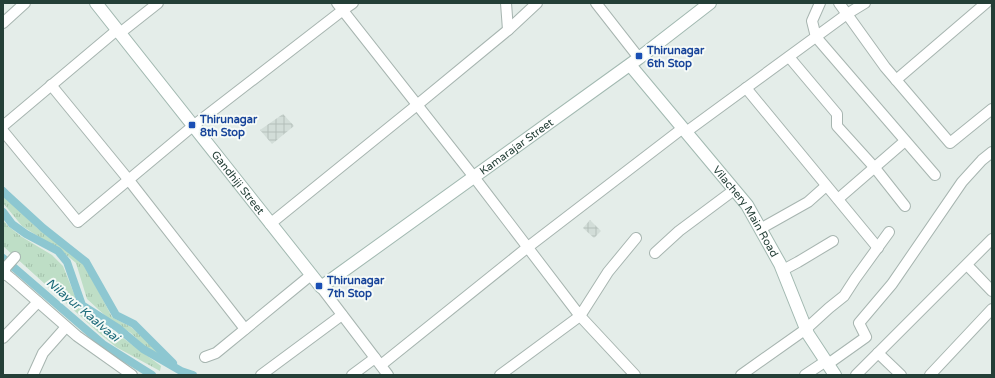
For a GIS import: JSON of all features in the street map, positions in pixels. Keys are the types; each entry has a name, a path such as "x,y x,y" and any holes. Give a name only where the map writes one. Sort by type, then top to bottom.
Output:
{"main road":[{"name":"Gandhiji Street","path":"96,3 321,287"},
{"name":"Kamarajar Street","path":"321,287 635,61 710,3"},
{"name":"Vilachery Main Road","path":"635,61 684,130 747,205 783,270 808,334 835,375"}],"street":[{"path":"3,23 26,3"},
{"path":"3,126 118,32 158,3"},
{"path":"3,131 78,222 128,179 340,6 354,3"},
{"path":"506,3 508,30"},
{"path":"270,224 508,30 537,3"},
{"path":"596,3 635,61"},
{"path":"820,3 812,21 816,37 935,175"},
{"path":"839,3 885,67 950,143 992,109"},
{"path":"352,375 378,362 684,130 746,88 847,14 865,3"},
{"path":"896,80 986,3"},
{"path":"340,6 474,177 580,316 635,375"},
{"path":"789,57 837,114 837,126 875,168 905,206"},
{"path":"51,86 128,179 245,329"},
{"path":"746,88 878,248"},
{"path":"838,200 905,141"},
{"path":"805,375 866,337 859,323 892,284 962,182 982,160 992,152"},
{"path":"760,228 808,202 826,186"},
{"path":"655,253 679,231 734,190"},
{"path":"741,375 806,329 844,296 889,232"},
{"path":"500,375 580,316 608,272 636,238"},
{"path":"856,375 992,239"},
{"path":"783,270 833,241"},
{"path":"15,257 4,272 77,336 132,375"},
{"path":"967,265 992,291"},
{"path":"205,357 216,353 311,275"},
{"path":"321,287 388,375"},
{"path":"3,338 38,302"},
{"path":"930,375 992,309"},
{"path":"261,375 342,315"},
{"path":"33,375 43,353 66,327"},
{"path":"878,353 901,375"}],"shaded area":[{"path":"283,114 294,126 272,144 260,130"},
{"path":"590,220 601,231 594,238 583,228"}],"green space":[{"path":"3,195 37,228 84,264 112,317 131,327 158,351 159,355 153,353 131,333 110,320 87,299 76,263 64,253 22,226 3,203"},
{"path":"3,220 22,237 52,255 63,266 80,309 108,327 161,366 160,371 116,347 3,246"}],"waterway":[{"path":"3,191 43,228 86,262 116,315 134,324 173,363"},
{"path":"3,212 12,224 26,234 58,251 67,262 82,305 118,328 143,349 181,371 193,375"},
{"name":"Nilayur Kaalvaai","path":"3,258 104,345 152,375"}],"place":[{"name":"Thirunagar 6th Stop","path":"639,56"},
{"name":"Thirunagar 8th Stop","path":"192,125"},
{"name":"Thirunagar 7th Stop","path":"319,286"}]}
